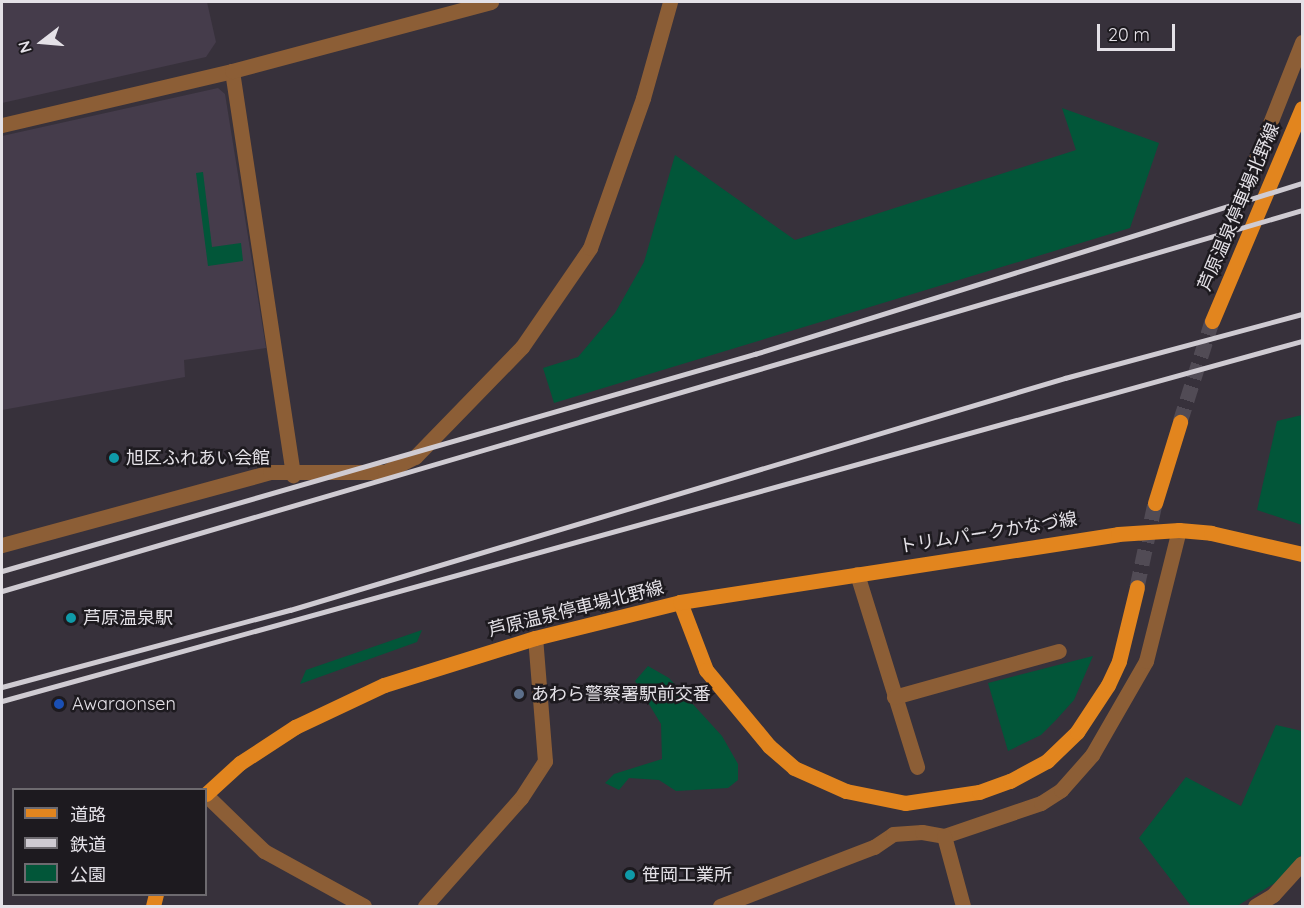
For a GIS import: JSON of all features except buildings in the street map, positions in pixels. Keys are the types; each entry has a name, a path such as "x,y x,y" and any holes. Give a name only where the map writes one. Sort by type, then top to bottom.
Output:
{"main road":[{"name":"芦原温泉停車場北野線","path":"1212,321 1302,108"},
{"path":"1155,504 1180,422"},
{"name":"トリムパークかなづ線","path":"680,602 1035,545 1179,530 1302,554"},
{"name":"芦原温泉停車場北野線","path":"207,794 240,763 316,715 384,685 535,638 680,602 706,670 769,746 794,768 846,791 905,803 979,792 1010,781 1047,761 1077,732 1108,685 1119,660 1137,587"}],"street":[{"path":"2,125 232,71 491,2"},
{"path":"2,545 270,472 292,475 386,472 415,457 522,346 590,248 643,99 670,2"},
{"path":"1255,161 1302,42"},
{"path":"232,71 292,475"},
{"path":"720,906 874,847 893,834 922,832 944,836 1041,803 1061,790 1092,755 1146,660 1179,530"},
{"path":"857,574 917,767"},
{"path":"425,906 521,798 545,761 535,638"},
{"path":"894,697 1059,651"},
{"path":"207,796 264,851 364,906"},
{"path":"944,836 963,906"},
{"path":"1255,906 1273,895 1302,863"}],"shaded area":[{"path":"2,2 207,2 216,42 206,57 2,103"},
{"path":"218,88 225,94 266,348 184,360 185,377 2,410 2,136"}],"green space":[{"path":"1062,108 1159,143 1130,228 554,403 543,368 578,357 615,313 644,262 675,155 795,240 1076,150"},
{"path":"203,172 212,247 241,243 243,261 208,266 196,173"},
{"path":"1302,415 1302,525 1257,510 1277,421"},
{"path":"422,630 417,642 300,684 306,670"},
{"path":"1093,656 1074,700 1041,735 1008,751 988,683"},
{"path":"648,666 669,678 722,736 738,764 738,780 728,788 676,791 659,780 629,778 619,790 605,783 614,774 662,759 661,724 635,681"},
{"path":"1276,725 1302,731 1302,854 1275,883 1237,906 1191,906 1139,838 1186,777 1241,806"}],"tunnel":[{"path":"1180,422 1212,321"},
{"path":"1137,587 1155,503"}],"railway":[{"path":"2,571 755,354 1302,183"},
{"path":"2,591 1302,210"},
{"path":"2,687 290,610 1065,378 1302,314"},
{"path":"2,701 1302,341"}],"place":[{"name":"旭区ふれあい会館","path":"114,458"},
{"name":"芦原温泉駅","path":"71,618"},
{"name":"あわら警察署駅前交番","path":"519,694"},
{"name":"Awaraonsen","path":"59,704"},
{"name":"笹岡工業所","path":"630,875"}]}
